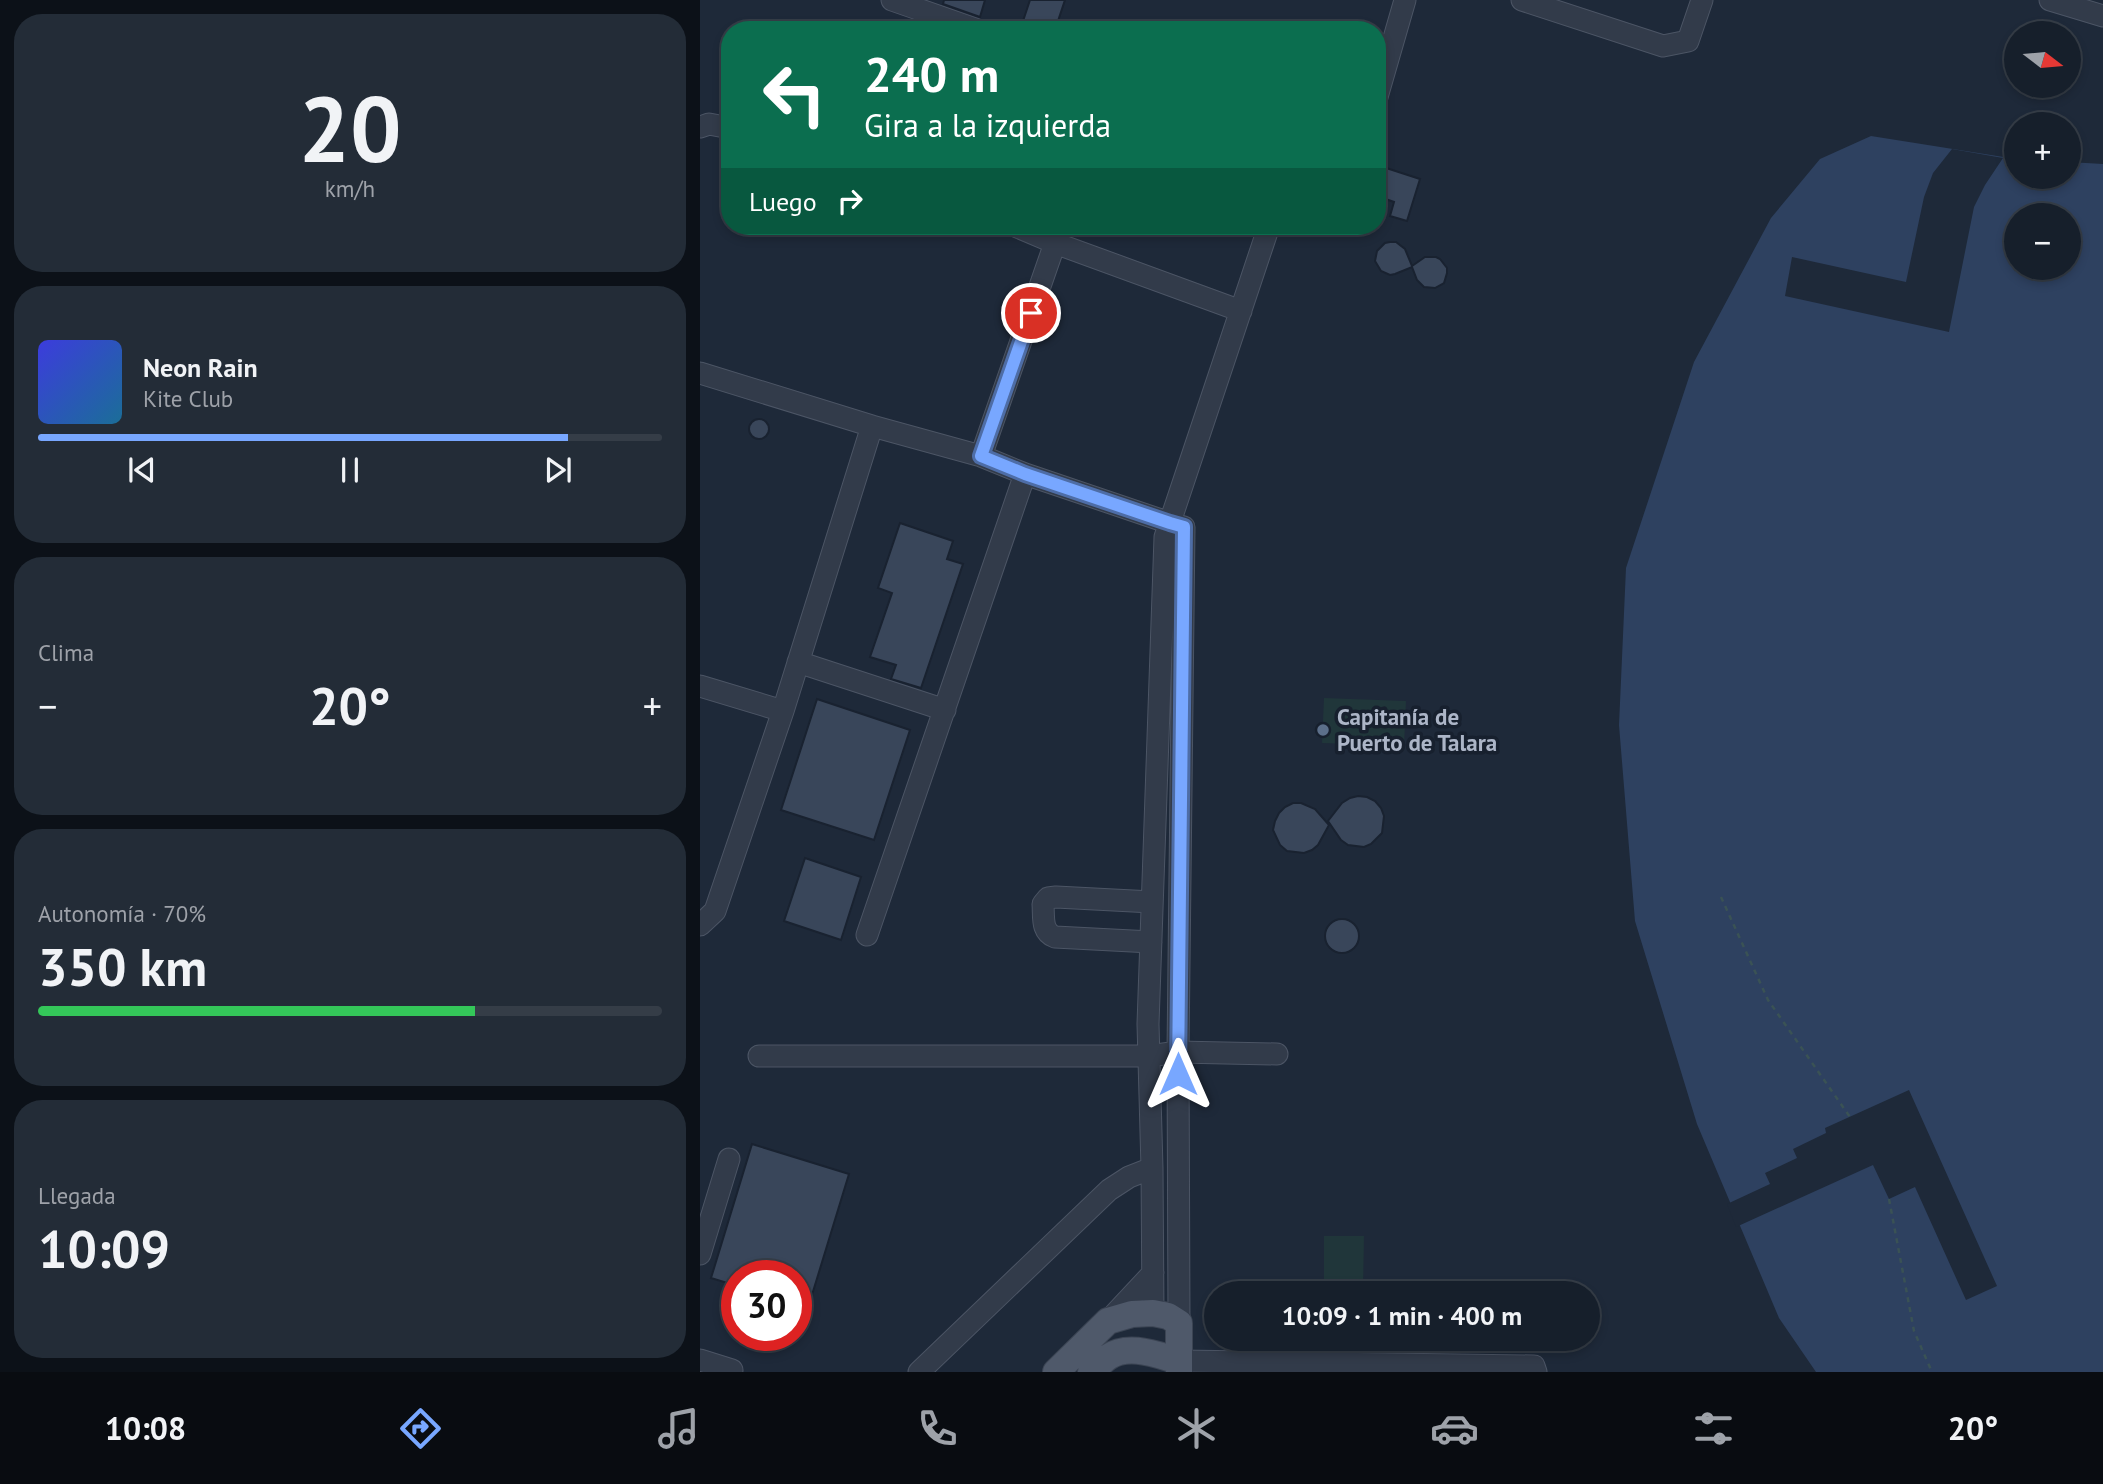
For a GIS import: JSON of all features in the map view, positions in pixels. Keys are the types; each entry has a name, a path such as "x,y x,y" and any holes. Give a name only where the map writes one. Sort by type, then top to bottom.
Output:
{"main road":[{"path":"1153,1313 1153,1363"},
{"path":"1056,1372 1108,1321 1132,1314 1153,1313 1179,1323 1179,1366 1153,1363 1135,1350 1121,1351 1108,1357 1091,1372"}],"street":[{"path":"892,0 952,21"},
{"path":"1386,66 1405,0"},
{"path":"1522,0 1663,46 1688,41 1702,0"},
{"path":"2050,0 2103,16"},
{"path":"700,127 709,124 721,126"},
{"path":"1036,235 1241,311"},
{"path":"1179,1323 1177,525 1266,235"},
{"path":"981,456 1055,243"},
{"path":"700,373 872,426 981,456 1025,474 1177,525"},
{"path":"700,925 715,911 783,711 872,426"},
{"path":"867,935 1025,474"},
{"path":"1153,1313 1148,1024 1166,537 1177,525"},
{"path":"798,663 944,710"},
{"path":"700,686 783,711"},
{"path":"1151,942 1055,937 1045,929 1044,904 1048,898 1056,897 1152,902"},
{"path":"759,1056 1149,1056 1178,1052 1276,1054"},
{"path":"700,1254 729,1159"},
{"path":"919,1372 1109,1189 1152,1168"},
{"path":"1108,1321 1153,1273"},
{"path":"700,1360 732,1370"},
{"path":"1179,1366 1534,1366 1536,1372"}],"path":[{"path":"1721,897 1768,1000 1850,1117"},
{"path":"1889,1199 1914,1331 1933,1372"}],"green space":[{"path":"1324,698 1406,701 1404,746 1322,743"},
{"path":"1324,1236 1364,1236 1363,1281 1324,1281"}],"water":[{"path":"1871,136 2004,157 2004,189 2081,189 2081,163 2103,164 2103,1372 1816,1372 1779,1318 1697,1124 1635,921 1619,725 1626,568 1694,362 1771,218 1820,159"}],"pier":[{"path":"1952,149 2003,158 1974,207 1949,332 1785,296 1792,257 1906,282 1924,197 1933,173"},
{"path":"1909,1090 1997,1286 1966,1300 1915,1187 1889,1199 1873,1165 1736,1227 1727,1204 1770,1184 1765,1173 1797,1158 1793,1149 1826,1133 1825,1128"}],"building":[{"path":"944,0 985,0 980,17 943,4"},
{"path":"1030,0 1065,0 1058,21 1023,21"},
{"path":"1386,168 1420,179 1407,221 1390,216 1394,202 1386,199"},
{"path":"1390,242 1396,242 1405,249 1412,266 1425,257 1440,259 1447,268 1444,283 1435,288 1424,287 1417,280 1412,267 1390,275 1381,271 1375,261 1377,251"},
{"path":"759,419 766,422 769,429 766,436 759,439 752,436 749,429 752,422"},
{"path":"900,523 953,541 947,559 963,564 921,688 891,679 896,665 870,657 892,593 878,588"},
{"path":"817,699 910,730 874,840 781,810"},
{"path":"1358,796 1375,801 1384,816 1382,833 1364,847 1348,845 1341,840 1328,821 1342,803"},
{"path":"1293,803 1301,803 1315,809 1329,825 1318,845 1304,853 1287,851 1280,845 1273,830 1279,813"},
{"path":"805,858 861,877 841,940 784,921"},
{"path":"1342,919 1354,924 1359,936 1354,948 1342,953 1330,948 1325,936 1330,924"},
{"path":"752,1144 849,1174 812,1295 812,1260 721,1260 721,1281 711,1278"}],"place":[{"name":"Capitanía de Puerto de Talara","path":"1323,730"}],"route":[{"path":"1031,313 981,456 1025,474 1184,527 1178,1074"}]}
